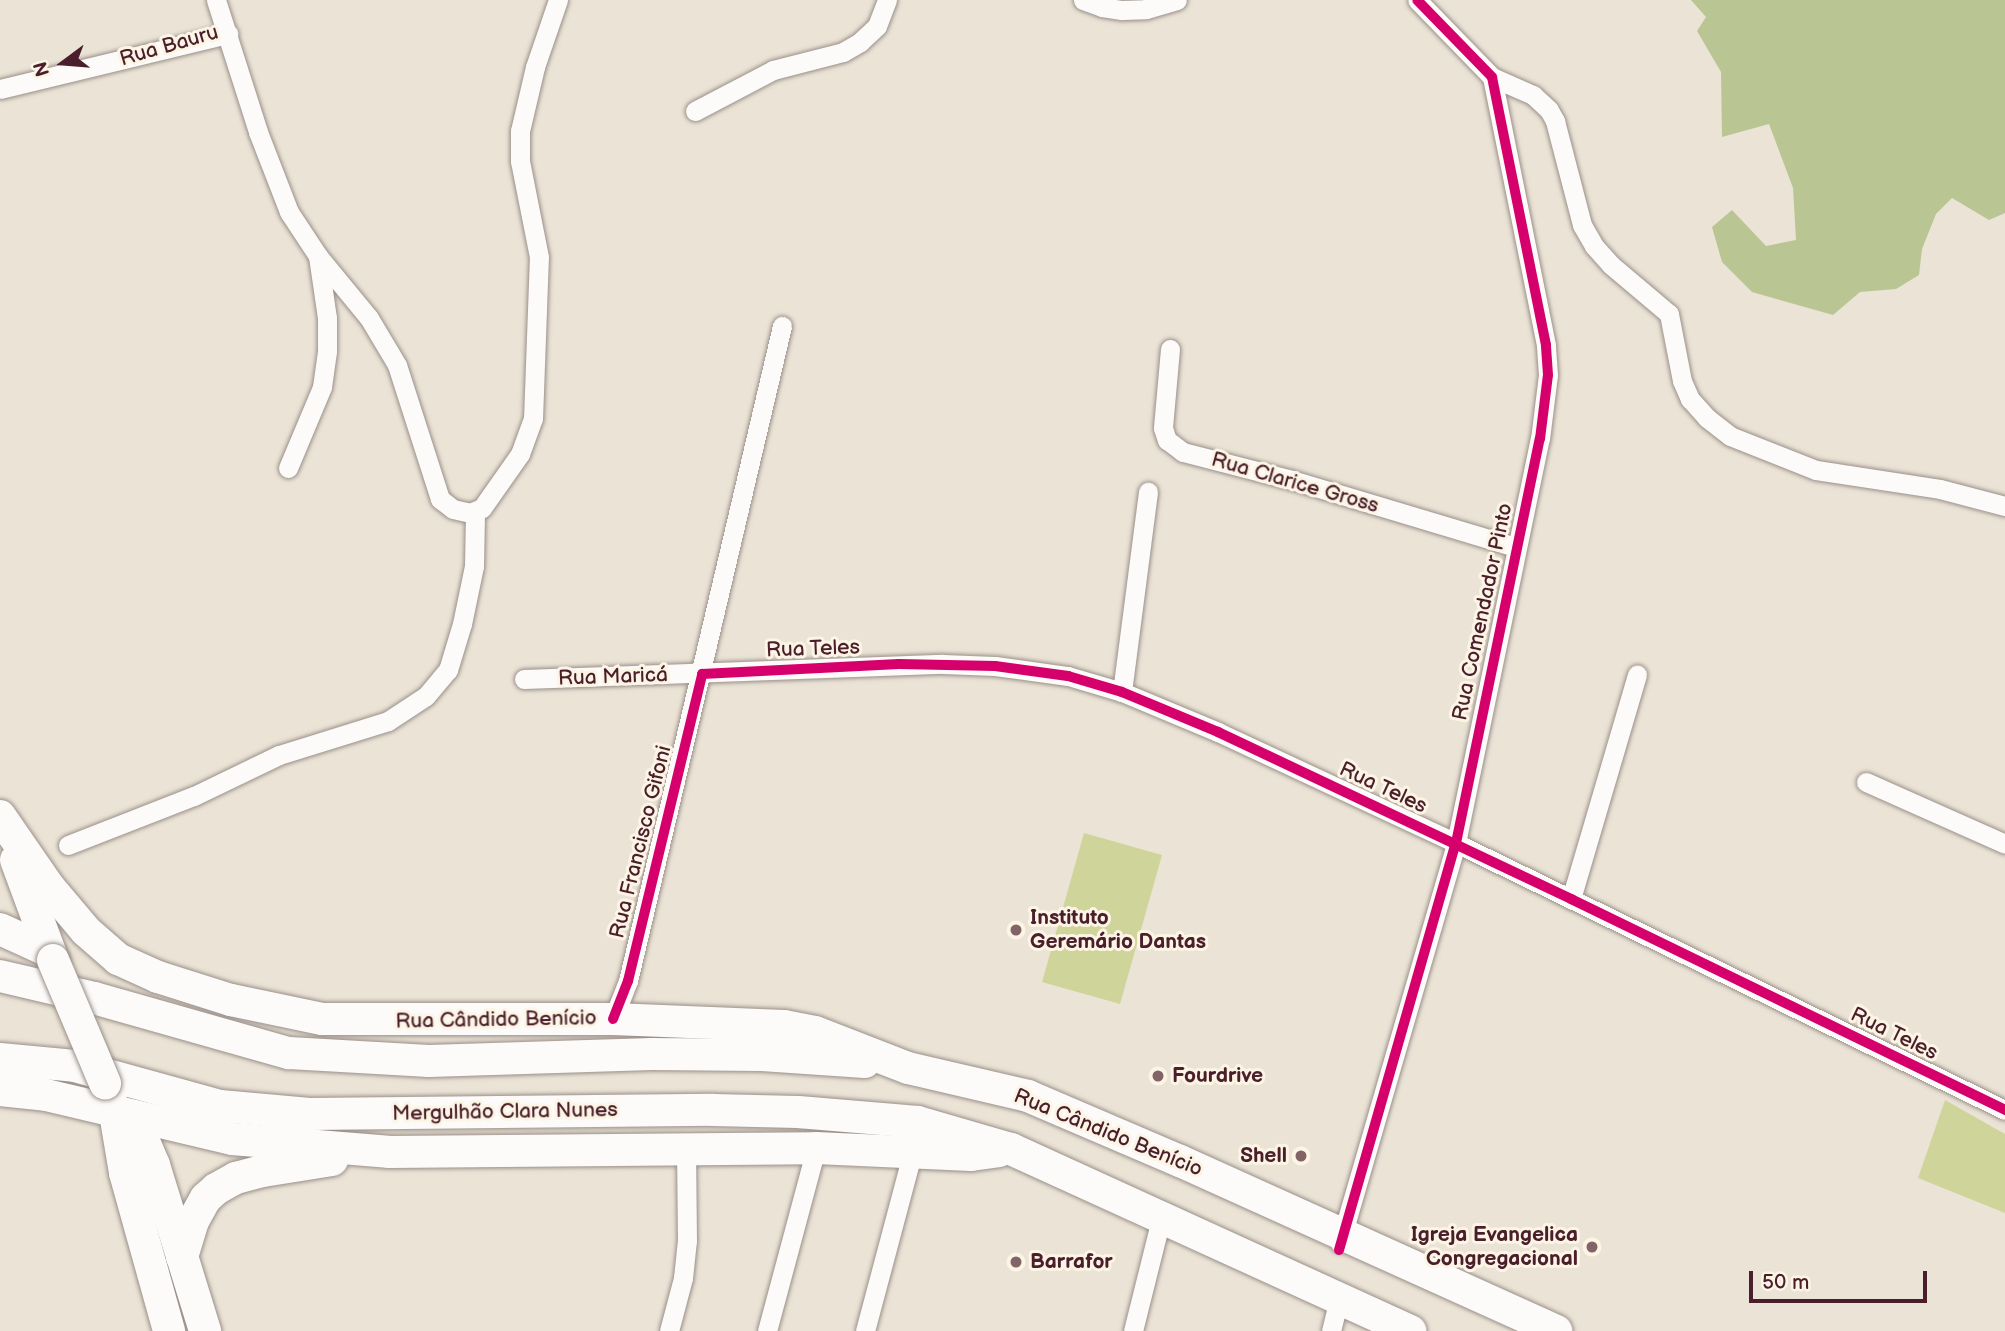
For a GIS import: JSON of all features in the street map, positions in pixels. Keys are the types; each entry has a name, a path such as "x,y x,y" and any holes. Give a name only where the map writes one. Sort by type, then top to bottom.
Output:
{"main road":[{"name":"Rua Cândido Benício","path":"0,815 48,887 86,931 118,959 158,977 231,1000 322,1019 613,1019 784,1026 851,1044 908,1068 1028,1096 1180,1161 1340,1243 1556,1331"},
{"path":"0,815 50,956 105,1083 115,1113 125,1172 169,1331"},
{"path":"0,929 50,956"},
{"path":"0,976 81,995 289,1053 429,1060 652,1054 785,1056 908,1068"},
{"name":"Mergulhão Clara Nunes","path":"0,1059 75,1066 220,1106 239,1108 310,1114 798,1112 918,1122 1011,1149"},
{"path":"0,1090 46,1095 232,1139 390,1152 816,1147 913,1150 971,1156 1011,1149 1411,1331"},
{"path":"115,1113 132,1125 143,1139 205,1331"},
{"path":"181,1257 193,1221 206,1198 236,1178 262,1171 390,1152"}],"street":[{"name":"Rua Bauru","path":"0,89 228,34 216,0"},
{"path":"228,34 274,177 289,212 318,256 369,318 397,365 440,499 453,509 475,512 482,508 520,454 533,419 539,257 520,161 520,131 535,67 558,0"},
{"path":"695,111 773,70 843,52 877,26 887,0"},
{"path":"1083,0 1102,8 1122,10 1146,9 1177,0"},
{"path":"1417,0 1492,77 1533,95 1549,110 1555,121 1583,225 1594,246 1611,265 1669,314 1682,381 1690,398 1707,418 1730,436 1816,470 1940,489 2005,506"},
{"name":"Rua Comendador Pinto","path":"1340,1243 1456,844 1539,439 1548,374 1546,345 1492,77"},
{"path":"288,468 321,387 327,351 327,318 318,256"},
{"name":"Rua Francisco Gifoni","path":"613,1019 628,981 782,326"},
{"name":"Rua Clarice Gross","path":"1170,349 1163,428 1167,440 1183,452 1292,480 1515,547"},
{"path":"1122,692 1148,492"},
{"path":"68,845 194,796 279,755 388,721 426,696 448,670 461,624 474,566 475,512"},
{"name":"Rua Teles","path":"702,674 898,664 995,666 1068,676 1122,692 1218,732 1456,844 2005,1110"},
{"name":"Rua Maricá","path":"524,679 702,674"},
{"path":"1572,899 1637,675"},
{"path":"1866,782 2005,844"},
{"path":"768,1331 816,1147"},
{"path":"669,1331 683,1278 687,1241 686,1149"},
{"path":"865,1331 913,1150"},
{"path":"1133,1331 1161,1219"},
{"path":"1331,1331 1339,1300"}],"green space":[{"path":"1691,0 2005,0 2005,213 1989,220 1952,198 1936,214 1922,249 1919,275 1896,289 1860,292 1833,315 1752,292 1722,262 1712,227 1732,210 1766,246 1796,240 1793,188 1769,124 1722,137 1721,72 1697,31 1706,17"},
{"path":"1084,833 1162,855 1120,1004 1042,982"},
{"path":"1945,1100 2005,1134 2005,1213 1918,1178"}],"cycle path":[{"path":"1339,1250 1456,843 1540,439 1548,375 1546,345 1492,77 1417,0"},
{"path":"613,1019 628,981 702,674 899,664 995,666 1068,676 1122,692 1218,732 1571,899 2005,1110"}],"place":[{"name":"Instituto Geremário Dantas","path":"1016,930"},
{"name":"Fourdrive","path":"1158,1076"},
{"name":"Shell","path":"1301,1156"},
{"name":"Igreja Evangelica Congregacional","path":"1592,1247"},
{"name":"Barrafor","path":"1016,1262"}]}
